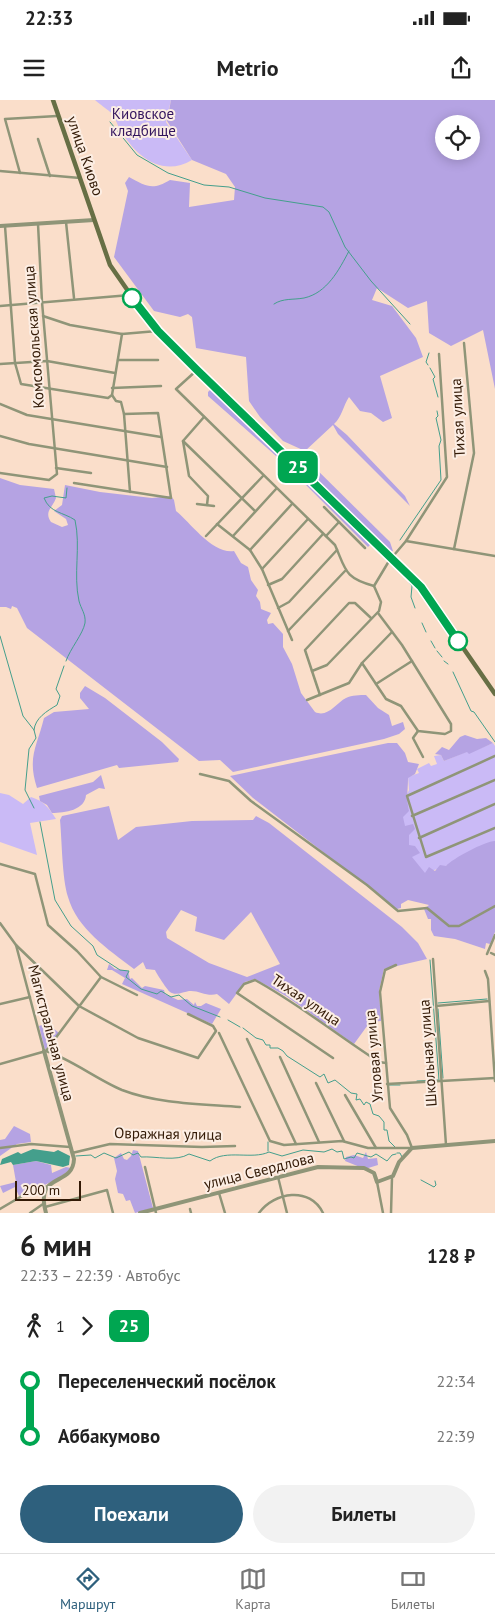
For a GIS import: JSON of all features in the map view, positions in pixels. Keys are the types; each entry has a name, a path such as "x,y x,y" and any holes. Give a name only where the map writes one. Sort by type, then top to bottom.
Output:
{"main road":[{"name":"улица Киово","path":"54,100 110,265 130,295 158,331 428,594 495,694"}],"street":[{"path":"20,173 5,119 59,116"},
{"path":"38,139 51,176"},
{"path":"0,171 80,178"},
{"path":"94,220 2,226 16,363 21,384 110,396 116,401 121,402 124,414 130,493"},
{"path":"66,222 74,298"},
{"name":"Комсомольская улица","path":"38,224 43,316 56,468"},
{"path":"0,306 74,298 130,295"},
{"path":"43,316 70,325 122,334 158,331"},
{"path":"110,396 122,334"},
{"name":"Тихая улица","path":"454,550 474,453 464,343"},
{"path":"374,586 391,558 406,541 448,476 439,354"},
{"path":"118,360 158,360"},
{"path":"0,364 47,361 115,373"},
{"path":"197,370 176,389 324,535 337,550 345,571 360,581 374,586 381,602 378,613 327,665 312,671"},
{"path":"112,388 161,386"},
{"path":"0,404 27,415 161,437"},
{"path":"74,483 171,498 158,412 124,414"},
{"path":"183,441 204,417"},
{"path":"0,436 54,448 166,467"},
{"path":"183,441 255,512"},
{"path":"183,441 189,476 208,496 207,505"},
{"path":"0,473 49,480 56,476 56,468 91,473"},
{"path":"206,536 263,476"},
{"path":"232,536 276,489"},
{"path":"197,504 214,506"},
{"path":"250,550 292,504"},
{"path":"324,507 365,548"},
{"path":"262,569 308,519"},
{"path":"268,586 282,579 339,522"},
{"path":"217,524 250,550 262,569 292,640"},
{"path":"406,541 495,556"},
{"path":"278,608 289,602 337,550"},
{"path":"288,631 345,571"},
{"path":"320,694 305,650 349,603 355,603 371,618"},
{"path":"362,663 386,699 401,706 418,731 445,734 451,730 451,726 412,661 378,613"},
{"path":"307,700 349,683 362,663 392,632"},
{"path":"376,684 412,661"},
{"path":"418,731 413,738 423,757"},
{"path":"495,756 412,792 407,796 425,856 428,858 495,828"},
{"path":"200,774 229,781 251,801 367,885 398,911 426,908 449,926 459,926 495,906"},
{"path":"412,816 495,780"},
{"path":"419,838 495,804"},
{"path":"0,864 35,874 48,925 77,951 101,977 137,995"},
{"name":"Магистральная улица","path":"0,923 16,945 72,1153"},
{"path":"495,935 489,954 495,955"},
{"path":"16,945 78,1006 138,1038 198,1058 216,1031 213,1026 188,1014"},
{"name":"Школьная улица","path":"433,959 446,1145"},
{"name":"Угловая улица","path":"396,964 385,970 380,992 387,1084 390,1108 407,1135 412,1148"},
{"path":"485,971 495,1081"},
{"path":"0,1064 45,1052 101,977"},
{"name":"Тихая улица","path":"333,1058 238,992 244,984 255,980 286,997 345,1040 379,1062 386,1063"},
{"path":"0,1004 30,997"},
{"path":"436,1006 489,1002"},
{"path":"219,1033 270,1141 280,1145 344,1141 360,1147 412,1148 495,1141"},
{"path":"247,1039 296,1144"},
{"path":"45,1052 99,1079 134,1093 159,1099 240,1107"},
{"path":"280,1057 320,1142"},
{"path":"387,1084 495,1078"},
{"path":"316,1084 344,1141"},
{"path":"345,1095 376,1148"},
{"name":"Овражная улица","path":"72,1153 114,1143 202,1147 236,1146"},
{"path":"0,1148 31,1144 70,1147"},
{"path":"392,1213 392,1176 399,1162 412,1148"},
{"path":"46,1213 43,1193 47,1187 72,1169 72,1153"},
{"path":"145,1167 156,1211"},
{"name":"улица Свердлова","path":"140,1213 156,1211 318,1167 364,1168 374,1173 377,1182"},
{"path":"384,1213 377,1182 392,1176"},
{"path":"278,1177 287,1213"},
{"path":"0,1209 39,1186 47,1187"},
{"path":"30,1213 44,1206 108,1190 113,1213"},
{"path":"219,1193 224,1213"},
{"path":"259,1213 272,1199 283,1195 298,1195 315,1202 324,1213"}],"green space":[{"name":"Киовское кладбище","path":"95,100 171,100 166,122 192,160 170,167 150,161 133,148 113,115"},
{"path":"493,743 495,746 495,849 417,876 392,804 404,800 409,790 408,777 419,773 417,769 429,763 431,766 437,764 434,756 441,755 444,761"},
{"path":"0,793 9,795 23,804 31,797 36,799 46,805 56,819 30,823 37,855 0,842"}],"shaded area":[{"path":"171,100 495,100 495,389 483,330 451,346 429,333 427,301 408,308 377,288 372,300 392,306 416,338 423,357 380,376 392,418 383,422 371,413 360,411 349,397 334,424 347,435 405,496 410,506 338,434 333,425 305,451 283,441 260,417 249,401 246,357 196,348 192,317 188,314 180,317 154,311 114,257 128,191 125,183 129,177 149,186 158,185 170,180 190,183 189,207 234,200 235,187 226,174 192,160 167,121"},
{"path":"212,388 372,543 368,547 284,463 208,396 208,392"},
{"path":"283,448 302,455 390,542 393,551 391,552"},
{"path":"0,478 20,485 54,489 56,498 48,515 51,522 62,527 68,525 66,519 54,511 62,505 65,485 100,492 152,498 171,496 174,500 176,511 202,537 218,548 234,551 241,563 248,567 251,580 258,590 256,596 260,602 261,609 271,613 267,620 268,624 273,623 283,634 283,647 292,664 301,693 315,712 328,712 346,698 366,695 378,708 389,715 392,726 403,722 405,729 399,734 384,739 233,772 220,760 199,761 27,628 17,608 12,606 11,609 0,607"},
{"path":"85,686 105,698 162,742 179,759 178,762 119,768 117,765 37,788 33,760 44,718 54,712 89,709 80,698 80,693"},
{"path":"465,735 477,739 486,738 493,743 469,754 467,752 444,761 441,755 435,754 442,747 449,750 460,737"},
{"path":"388,743 397,743 405,753 408,762 419,764 415,774 408,778 407,798 409,811 403,817 405,826 413,824 415,829 409,835 409,845 415,846 420,853 412,857 425,873 429,867 435,871 440,865 446,866 469,851 495,841 495,932 490,944 486,943 485,949 455,939 434,936 431,930 431,919 428,919 424,909 429,905 408,900 401,904 401,908 397,909 253,798 230,776"},
{"path":"101,775 105,789 99,788 86,795 82,804 74,810 52,813 47,805 40,801 39,796 93,782"},
{"path":"109,806 118,840 136,827 192,821 253,820 256,816 269,823 402,927 418,943 427,959 384,969 379,991 381,1021 370,1022 354,1044 286,996 255,979 245,982 229,1004 217,994 210,995 193,991 172,993 167,989 155,970 146,969 143,962 134,969 95,938 78,919 68,897 64,880 60,820 62,816","holes":["181,910 197,917 195,931 224,940 251,912 280,964 247,977 209,963 167,938 166,932"]},
{"path":"109,964 115,969 128,971 130,979 132,978 142,988 145,986 164,990 165,994 178,1000 187,999 194,1005 195,1002 197,1006 206,1003 221,1009 212,1024 122,984 125,978 112,970 107,970"},
{"path":"47,1023 59,1033 45,1050 39,1026"},
{"path":"14,1126 30,1134 31,1142 17,1144 0,1156 0,1140 5,1139"},
{"path":"133,1150 138,1151 153,1208 135,1213 130,1200 126,1201 123,1194 118,1193 115,1179 117,1171 114,1158 121,1153 124,1159 127,1160"},
{"path":"366,1152 368,1159 377,1158 378,1165 365,1169 345,1161 346,1157 354,1155 363,1158"},
{"path":"36,1161 51,1165 52,1173 66,1167 71,1168 53,1181 19,1196 15,1187 3,1193 0,1186 16,1182 13,1165"}],"water":[{"path":"33,1149 54,1152 58,1150 70,1156 69,1165 63,1167 36,1161 13,1165 11,1162 0,1165 2,1159 18,1152 21,1154"}],"waterway":[{"path":"110,122 137,155 168,173 204,185 229,187 265,198 323,207 329,212 345,247 371,281 410,324"},
{"path":"274,304 285,300 304,298 319,291 331,280 349,251"},
{"path":"428,365 426,362 429,353"},
{"path":"430,368 435,377 433,379 438,397"},
{"path":"400,540 441,480 439,446 441,440 436,418 438,416 437,411"},
{"path":"66,661 85,623 77,591 77,530 75,520 50,507 44,498 52,496 66,498 67,488"},
{"path":"394,566 399,569 412,586 411,597 415,608"},
{"path":"422,623 426,632"},
{"path":"0,636 23,716 34,730 36,738 29,749 25,790 34,808"},
{"path":"431,641 435,648"},
{"path":"437,651 442,657"},
{"path":"444,661 448,664"},
{"path":"34,730 39,718 57,705 60,696 56,689 64,666"},
{"path":"453,672 471,711 474,712 495,742"},
{"path":"40,822 55,900 71,926 93,946 97,955 120,970 129,971 126,977 141,989 157,994 161,991 171,997 179,995 192,1006 220,1017"},
{"path":"430,960 439,1080"},
{"path":"438,1003 487,999"},
{"path":"438,1009 443,1078"},
{"path":"228,1020 240,1027"},
{"path":"243,1028 256,1038 263,1040 266,1045 270,1045 270,1048 278,1048 320,1077 324,1074 328,1083 335,1080 351,1093 357,1094 356,1100 360,1099 364,1105 366,1102 370,1104 373,1114 379,1116 384,1122 384,1130 387,1130 389,1141 395,1147"},
{"path":"417,1081 438,1080"},
{"path":"389,1085 400,1085"},
{"path":"268,1142 268,1151"},
{"path":"76,1156 91,1155 95,1158 104,1153 116,1158 129,1152 133,1155 138,1153 141,1157 178,1158 189,1154 210,1161 216,1157 231,1155 255,1155 269,1152 282,1156 303,1150 324,1152 332,1149 337,1152 342,1151 344,1159 354,1158 357,1153 371,1157 376,1154 387,1161 392,1155 396,1154"},
{"path":"397,1153 400,1153 402,1157"},
{"path":"421,1180 434,1187 436,1185 435,1181"}],"bus line":[{"name":"25","path":"132,298 158,331 428,594 458,641"}]}
